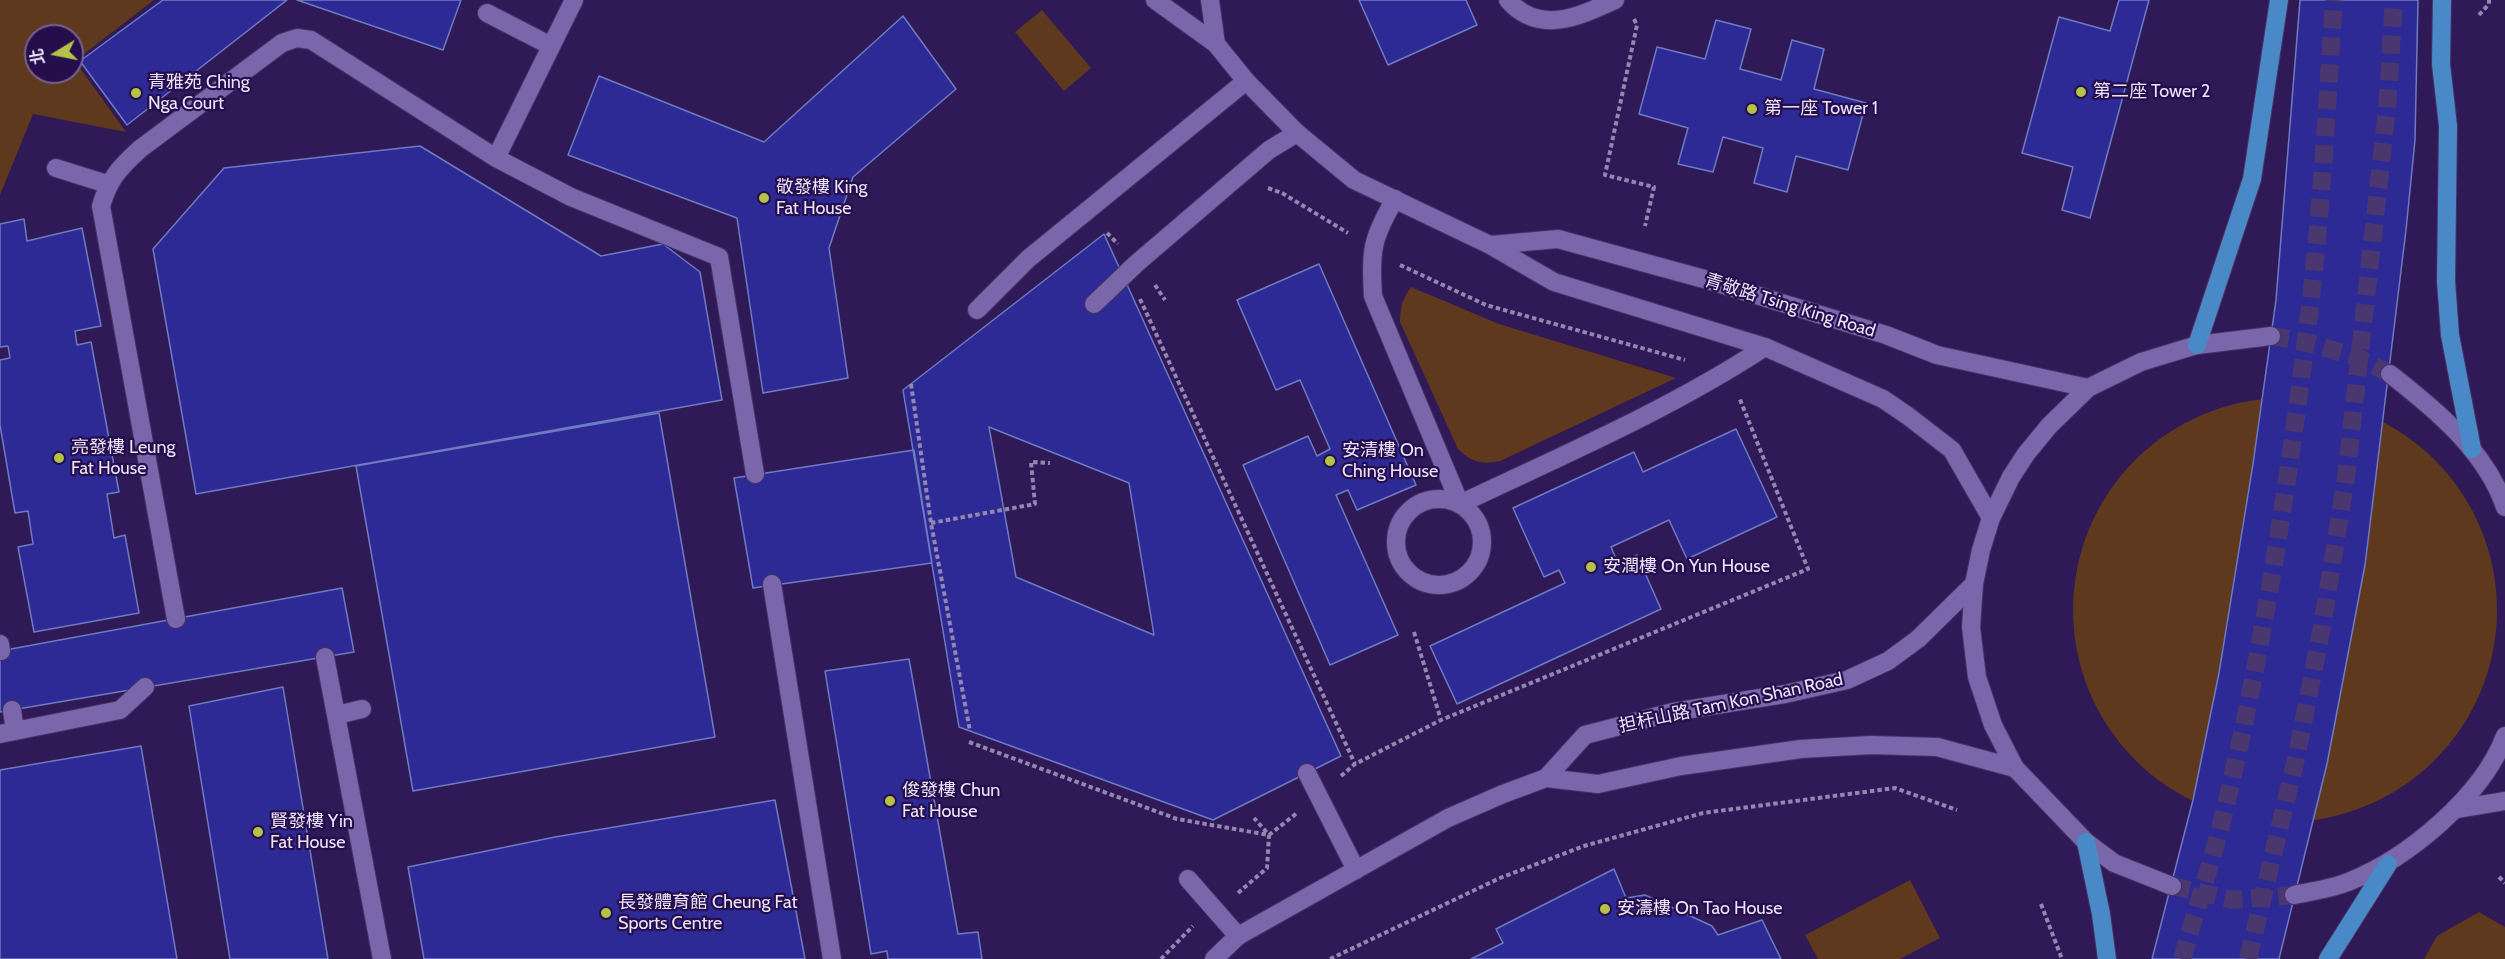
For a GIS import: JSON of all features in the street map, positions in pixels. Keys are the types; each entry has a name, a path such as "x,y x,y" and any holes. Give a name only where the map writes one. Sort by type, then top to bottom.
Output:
{"main road":[{"path":"496,158 574,0"},
{"path":"1155,0 1216,44 1246,81 1297,133 1354,180 1490,245 1554,282 1765,347 1883,399 1952,450 1991,518"},
{"path":"1210,0 1216,44"},
{"path":"1508,0 1514,7 1539,20 1566,21 1615,0"},
{"path":"2197,345 2252,178 2279,0"},
{"path":"2442,0 2441,64 2448,126 2446,281 2450,335 2472,449"},
{"path":"487,13 551,46"},
{"path":"176,618 100,206 107,184 121,165 282,43 297,38 310,40 496,158 571,197 719,257 755,474"},
{"path":"977,310 1028,259 1246,81"},
{"path":"1094,304 1137,263 1269,150 1297,133"},
{"path":"56,168 107,184"},
{"path":"1395,200 1377,229 1371,262 1373,296 1460,504 1475,517 1482,534 1481,554 1472,571 1456,582 1437,586 1418,580 1404,567 1396,550 1398,530 1407,513 1422,502 1442,498 1460,504 1663,407 1727,372 1765,347"},
{"name":"青敬路 Tsing King Road","path":"1490,245 1558,239 1704,279 1876,332 1937,355 2088,388"},
{"path":"2172,886 2114,863 2086,842 2015,768 1993,725 1977,677 1971,627 1974,585 1981,550 1991,518 2011,477 2049,426 2088,388 2140,362 2197,345 2271,336"},
{"path":"2390,374 2418,396 2472,449 2493,478 2505,507"},
{"path":"772,584 832,959"},
{"name":"担杆山路 Tam Kon Shan Road","path":"1546,778 1585,735 1673,712 1785,694 1847,680 1888,661 1918,639 1974,585"},
{"path":"325,657 382,959"},
{"path":"12,710 8,732 120,710 145,687"},
{"path":"337,715 362,709"},
{"path":"2294,895 2346,883 2388,864 2457,809 2497,757 2505,736"},
{"name":"担杆山路 Tam Kon Shan Road","path":"1214,959 1238,936 1448,818 1546,778 1598,784 1681,766 1790,750 1871,745 1937,747 2015,768"},
{"path":"1307,772 1356,870"},
{"path":"2457,809 2505,801"},
{"path":"2086,842 2103,924 2107,959"},
{"path":"2328,959 2388,864"},
{"path":"1188,879 1238,936"}],"path":[{"path":"2479,15 2489,4 2489,0"},
{"path":"1633,17 1637,25 1605,175 1654,188 1645,226"},
{"path":"969,741 1177,819 1269,836 1355,764 1441,720 1808,569 1737,390 1727,372 1486,305 1384,257 1282,193 1260,184"},
{"path":"1138,295 1355,764"},
{"path":"911,384 931,523 970,731"},
{"path":"931,523 1035,504 1031,462 1050,463"},
{"path":"1414,632 1441,720"},
{"path":"1330,959 1500,878 1584,846 1703,813 1895,789 1957,810"},
{"path":"1161,959 1188,930 1216,911 1268,868 1269,836 1254,818"},
{"path":"2499,877 2505,883"},
{"path":"2041,904 2061,959"}],"shaded area":[{"path":"0,0 154,0 84,54 84,24 24,24 24,84 84,84 84,74 126,132 33,114 0,195"},
{"path":"1042,10 1091,68 1064,91 1015,32"},
{"path":"1411,287 1499,324 1676,378 1500,461 1488,463 1477,461 1458,449 1400,322 1403,303"},
{"path":"2285,398 2326,403 2366,415 2403,434 2435,460 2461,492 2480,529 2492,569 2497,610 2492,651 2480,691 2461,728 2435,760 2403,786 2366,805 2326,817 2285,822 2244,817 2204,805 2167,786 2135,760 2109,728 2090,691 2078,651 2073,610 2078,569 2090,529 2109,492 2135,460 2167,434 2204,415 2244,403"},
{"path":"1910,880 1940,938 1900,959 1818,959 1805,935"},
{"path":"2479,912 2505,927 2505,959 2424,959 2437,936"}],"building":[{"name":"青雅苑 Ching Nga Court","path":"163,0 287,0 127,125 84,66 84,58"},
{"path":"297,0 461,0 443,50"},
{"path":"1359,0 1466,0 1477,25 1388,65"},
{"name":"第二座 Tower 2","path":"2119,0 2149,0 2090,218 2062,210 2073,167 2022,153 2059,17 2110,31"},
{"path":"2300,0 2418,0 2415,140 2365,565 2327,764 2279,959 2152,959 2193,800 2219,673 2253,464 2276,300"},
{"name":"敬發樓 King Fat House","path":"903,16 956,89 853,177 829,248 848,378 763,393 737,218 568,155 599,76 764,142"},
{"name":"第一座 Tower 1","path":"1716,20 1751,29 1740,69 1781,80 1792,40 1824,49 1814,89 1866,103 1848,170 1796,156 1787,192 1754,183 1763,148 1723,137 1713,172 1678,164 1688,128 1639,114 1657,47 1705,59"},
{"path":"420,146 601,256 663,244 700,272 722,400 196,494 153,249 224,168"},
{"name":"亮發樓 Leung Fat House","path":"24,219 27,241 82,228 101,326 75,331 77,345 91,342 119,492 107,494 114,538 125,535 139,613 34,632 18,547 33,544 28,511 15,513 0,425 0,360 10,358 8,346 0,347 0,224"},
{"path":"1104,234 1341,756 1213,820 959,727 903,390","holes":["989,427 1129,483 1154,635 1016,577"]},
{"name":"安清樓 On Ching House","path":"1319,264 1416,485 1357,510 1348,490 1336,495 1398,635 1330,665 1243,465 1308,436 1317,456 1330,449 1300,380 1276,390 1237,300"},
{"path":"659,413 715,737 413,791 356,466"},
{"name":"安潤樓 On Yun House","path":"1736,429 1777,517 1687,559 1669,520 1611,547 1618,564 1637,555 1661,609 1457,704 1430,646 1565,583 1559,570 1544,577 1513,508 1634,452 1643,472"},
{"path":"914,450 932,563 753,588 734,478"},
{"path":"342,588 354,652 0,712 0,651"},
{"name":"俊發樓 Chun Fat House","path":"909,659 958,934 978,932 982,959 888,959 887,951 871,954 825,671"},
{"name":"賢發樓 Yin Fat House","path":"283,687 328,959 230,959 189,706"},
{"path":"141,746 177,959 0,959 0,770"},
{"name":"長發體育館 Cheung Fat Sports Centre","path":"775,800 805,959 424,959 408,867 555,837"},
{"name":"安濤樓 On Tao House","path":"1614,869 1626,898 1645,895 1712,926 1718,935 1762,920 1781,959 1471,959 1503,943 1496,929"}],"tunnel":[{"path":"2182,959 2225,809 2252,685 2275,559 2294,433 2314,269 2334,0"},
{"path":"2248,959 2296,759 2322,627 2346,478 2387,109 2394,0"},
{"path":"2271,336 2296,340 2355,356 2390,374"},
{"path":"2172,886 2233,900 2294,895"}],"place":[{"name":"第二座 Tower 2","path":"2081,92"},
{"name":"青雅苑 Ching Nga Court","path":"136,93"},
{"name":"第一座 Tower 1","path":"1752,109"},
{"name":"敬發樓 King Fat House","path":"764,198"},
{"name":"亮發樓 Leung Fat House","path":"59,458"},
{"name":"安清樓 On Ching House","path":"1330,461"},
{"name":"安潤樓 On Yun House","path":"1591,567"},
{"name":"俊發樓 Chun Fat House","path":"890,801"},
{"name":"賢發樓 Yin Fat House","path":"258,832"},
{"name":"安濤樓 On Tao House","path":"1605,909"},
{"name":"長發體育館 Cheung Fat Sports Centre","path":"606,913"}]}
